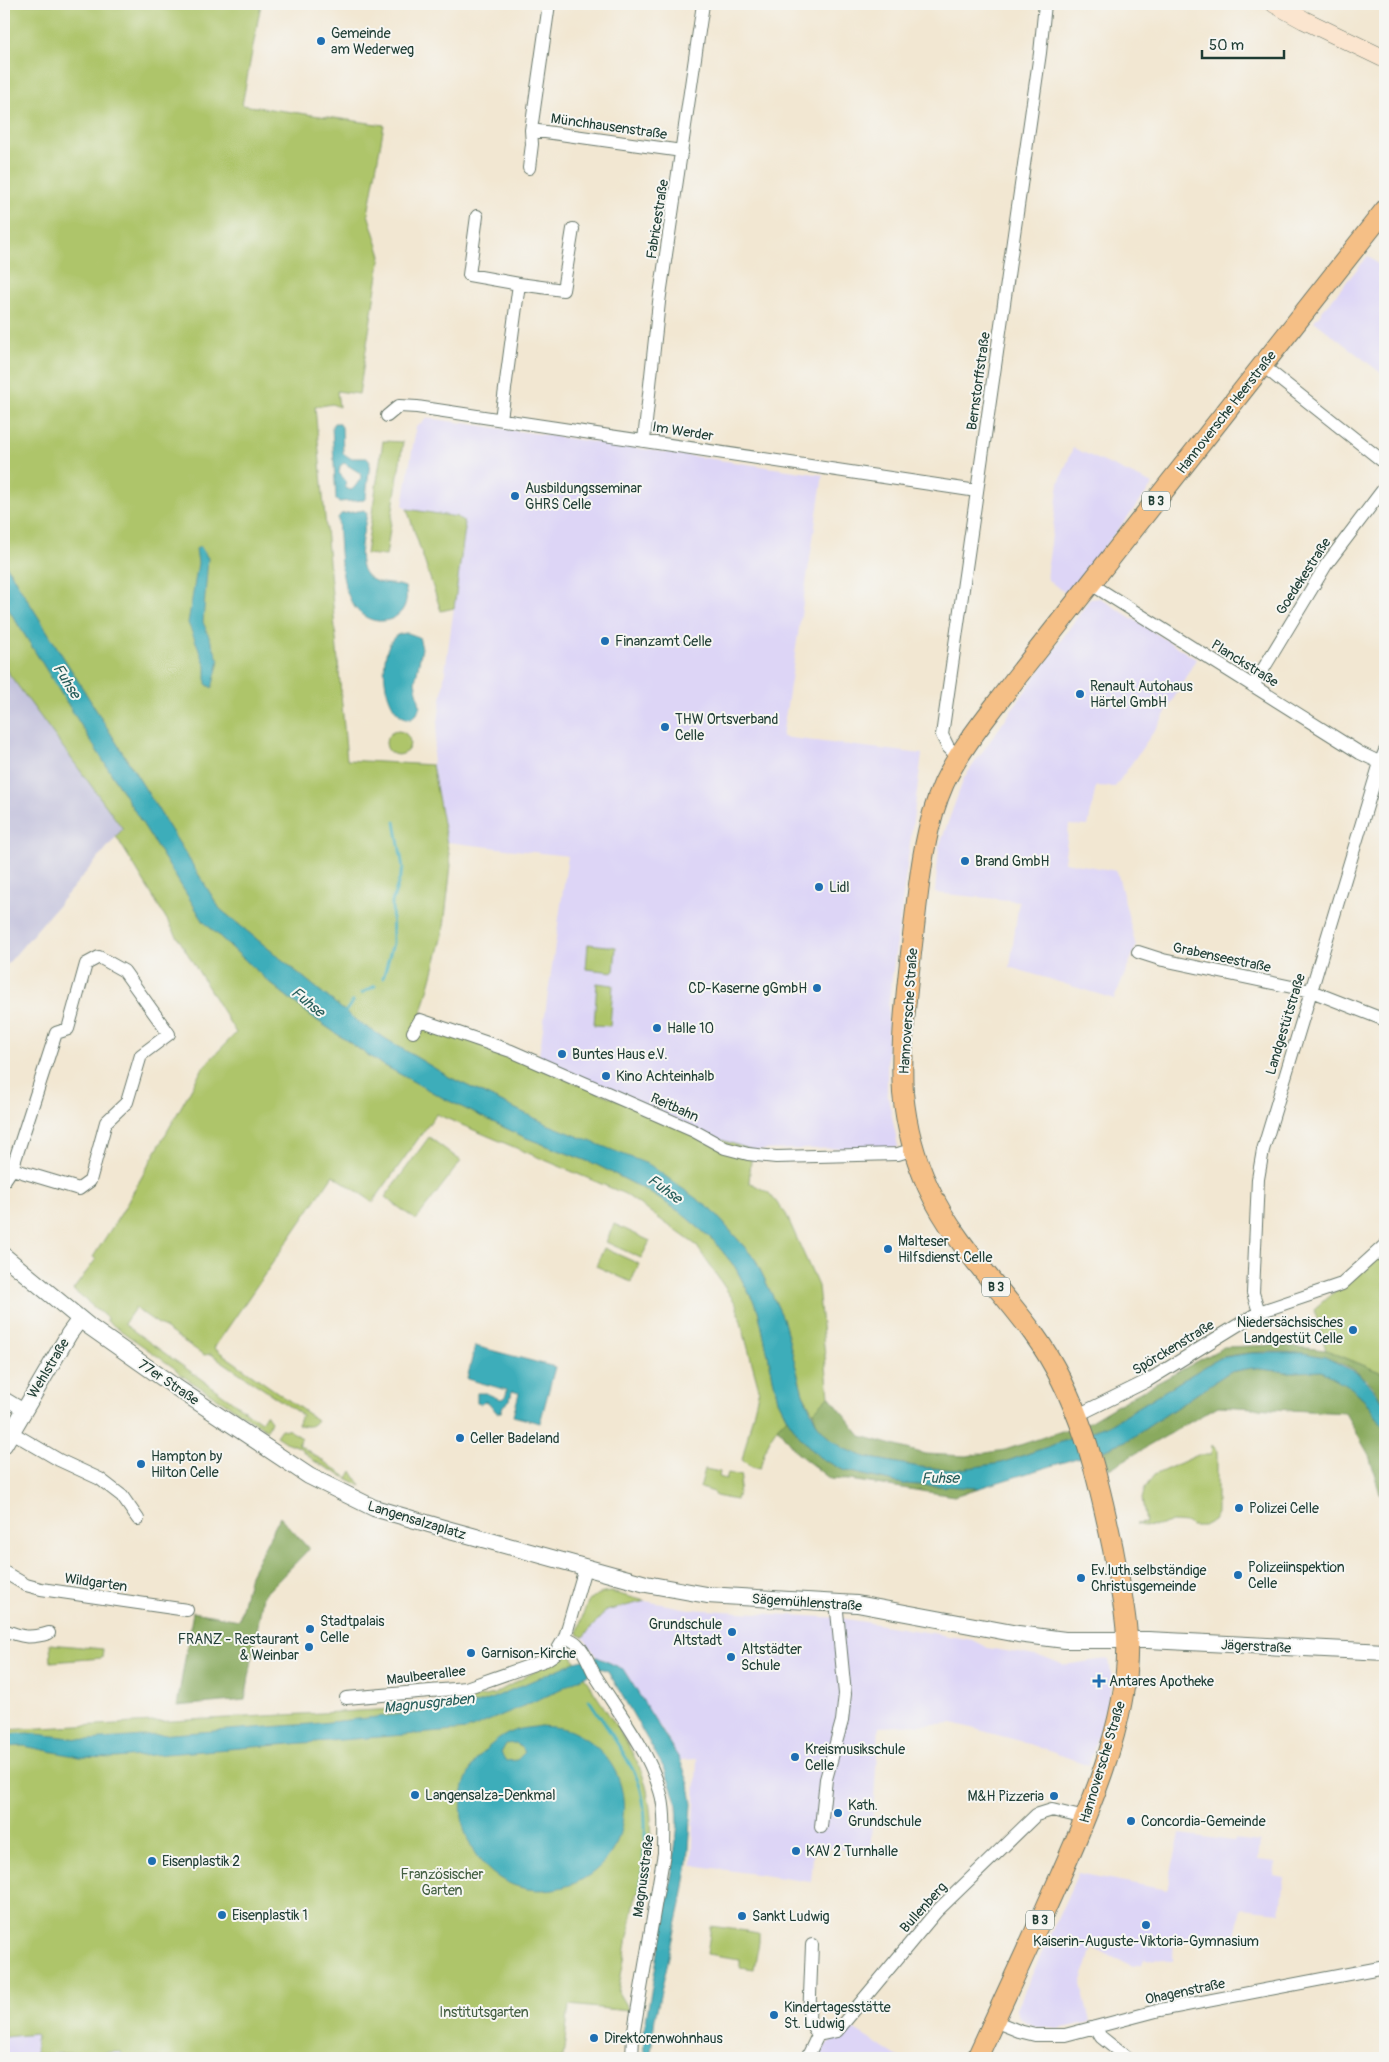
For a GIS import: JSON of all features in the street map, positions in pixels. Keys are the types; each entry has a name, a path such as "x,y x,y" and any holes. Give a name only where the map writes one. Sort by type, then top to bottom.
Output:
{"main road":[{"path":"1275,4 1385,59"},
{"name":"Hannoversche Heerstraße","path":"958,757 1016,678 1385,210"},
{"name":"Hannoversche Straße","path":"958,757 936,803 925,847 902,1048 903,1086 908,1124 914,1150 927,1187 942,1214 974,1260 1034,1334 1062,1380 1079,1419 1092,1460 1109,1531 1124,1609 1127,1641 1122,1698 1106,1756 1085,1818 977,2058"}],"street":[{"name":"Münchhausenstraße","path":"529,168 532,144 531,130 549,4"},
{"name":"Fabricestraße","path":"644,440 659,302 703,4"},
{"name":"Bernstorffstraße","path":"958,757 948,747 942,734 1045,4"},
{"name":"Münchhausenstraße","path":"531,130 682,152"},
{"path":"477,216 469,275 563,290 573,229"},
{"path":"500,419 519,284"},
{"path":"1263,366 1385,463"},
{"name":"Im Werder","path":"388,416 399,406 417,407 977,491"},
{"name":"Goedekestraße","path":"1253,686 1326,564 1385,487"},
{"name":"Planckstraße","path":"1091,584 1360,753 1382,764"},
{"name":"Landgestütstraße","path":"1259,1312 1253,1293 1258,1179 1263,1150 1385,751"},
{"name":"Grabenseestraße","path":"1138,952 1163,960 1311,991 1385,1020"},
{"path":"4,1181 12,1170 56,1033 68,1029 86,964 99,957 124,971 169,1034 141,1055 127,1102 106,1122 90,1181 79,1189 12,1170"},
{"name":"Reitbahn","path":"413,1032 420,1020 511,1051 694,1132 725,1148 748,1154 776,1157 898,1154 914,1150"},
{"name":"Spörckenstraße","path":"1079,1419 1147,1381 1259,1312 1342,1284 1385,1245"},
{"name":"77er Straße","path":"4,1256 80,1319 174,1386 309,1476 345,1495"},
{"name":"Wehlstraße","path":"8,1438 69,1334 80,1319"},
{"path":"4,1398 24,1410"},
{"path":"8,1438 100,1479 122,1496 138,1519"},
{"name":"Langensalzaplatz","path":"345,1495 374,1508 491,1542"},
{"name":"Sägemühlenstraße","path":"491,1542 646,1584 707,1595 836,1601 1043,1638 1127,1641"},
{"path":"563,1642 585,1568"},
{"name":"Wildgarten","path":"4,1572 26,1585 41,1589 187,1610"},
{"path":"821,1827 826,1779 842,1721 845,1694 836,1601"},
{"path":"4,1630 23,1637 36,1637 49,1633"},
{"name":"Jägerstraße","path":"1127,1641 1385,1652"},
{"name":"Magnusstraße","path":"563,1642 578,1644 652,1770 661,1793 664,1852 633,2036 632,2058"},
{"name":"Maulbeerallee","path":"346,1698 466,1688 546,1660 555,1654 563,1642"},
{"name":"Bullenberg","path":"818,2035 838,2031 936,1912 1036,1816 1052,1810 1085,1818"},
{"path":"807,2058 818,2035 809,2020 812,1945"},
{"name":"Ohagenstraße","path":"994,2021 1019,2031 1048,2036 1065,2035 1160,2010 1385,1967"},
{"path":"1095,2027 1101,2037 1128,2058"}],"shaded area":[{"path":"1368,256 1385,270 1385,376 1314,321"},
{"path":"428,418 823,475 782,737 922,754 888,1008 887,1091 898,1147 752,1150 694,1131 538,1062 568,856 447,842 432,765 465,528 457,517 407,509 403,505 416,427"},
{"path":"1073,448 1153,484 1068,595 1048,580 1047,572 1059,483"},
{"path":"1100,598 1196,659 1161,721 1115,787 1096,786 1088,826 1069,825 1064,862 1117,871 1136,947 1114,999 1010,967 1019,901 935,893 939,847 964,778 1090,599"},
{"path":"4,667 123,829 4,968"},
{"path":"645,1601 689,1609 841,1618 972,1640 988,1648 1047,1658 1064,1665 1105,1659 1109,1660 1112,1679 1110,1692 1089,1765 1020,1741 953,1723 879,1727 870,1852 814,1847 811,1882 692,1865 697,1759 680,1760 661,1728 608,1661 597,1657 583,1637 606,1611"},
{"name":"Kaiserin-Auguste-Viktoria-Gymnasium","path":"1180,1834 1233,1841 1234,1839 1260,1842 1258,1860 1276,1862 1274,1875 1284,1877 1280,1912 1241,1908 1234,1942 1174,1937 1173,1960 1144,1959 1142,1964 1133,1966 1092,1948 1081,1984 1090,2022 1059,2029 1036,2027 1018,2018 1016,2010 1078,1873 1167,1890"},
{"path":"848,2026 900,2058 814,2058"},
{"path":"36,2034 36,2054 122,2052 122,2058 4,2058 4,2037"}],"green space":[{"path":"4,4 261,4 242,105 384,125 368,214 381,256 359,394 337,391 339,407 332,404 315,407 347,760 432,765 451,865 443,935 420,1020 694,1131 752,1150 749,1182 769,1193 786,1214 818,1286 829,1396 813,1412 803,1394 783,1318 755,1259 712,1210 547,1124 449,1077 358,1022 220,909 4,562"},
{"path":"383,441 403,442 386,556 366,554"},
{"path":"407,509 457,517 463,521 465,528 454,608 441,611"},
{"path":"4,602 204,922 270,983 315,1019 378,1062 443,1098 524,1137 595,1164 644,1189 680,1212 714,1241 735,1267 758,1310 778,1400 787,1418 776,1429 769,1441 760,1469 752,1467 742,1460 759,1389 736,1304 696,1245 625,1194 436,1114 373,1202 333,1175 214,1348 317,1420 311,1426 297,1424 302,1415 211,1354 204,1355 135,1308 124,1324 261,1422 266,1414 271,1421 267,1430 184,1377 173,1367 107,1321 107,1318 73,1290 96,1259 93,1257 122,1212 204,1066 236,1033 116,836 123,829 4,667"},
{"path":"393,731 403,731 410,738 410,748 403,755 393,755 386,748 386,738"},
{"path":"588,944 616,947 614,972 586,969"},
{"path":"597,983 613,985 610,1026 594,1025"},
{"path":"429,1137 461,1161 416,1220 385,1197"},
{"path":"614,1224 650,1241 641,1258 606,1242"},
{"path":"604,1248 639,1264 631,1282 596,1266"},
{"name":"Niedersächsisches Landgestüt Celle","path":"1385,1248 1385,1377 1382,1373 1326,1350 1314,1309"},
{"path":"1276,1345 1326,1350 1382,1373 1385,1377 1385,1404 1364,1377 1345,1365 1329,1359 1291,1352 1235,1355 1219,1358 1109,1425 1002,1463 955,1470 919,1467 865,1457 843,1448 829,1438 817,1424 813,1412 829,1396 861,1436 925,1454 966,1456 1005,1450 1089,1422 1224,1347"},
{"path":"1252,1368 1287,1372 1322,1371 1350,1386 1360,1395 1385,1428 1385,1496 1380,1494 1369,1455 1345,1413 1218,1406 1109,1469 1103,1450 1130,1439 1229,1372"},
{"path":"787,1418 800,1437 819,1457 843,1470 903,1484 979,1488 954,1496 850,1480 830,1479 797,1453 777,1427"},
{"path":"281,1429 289,1430 302,1438 298,1444 348,1478 352,1471 361,1486 314,1461 299,1447 285,1442 276,1436"},
{"path":"1212,1445 1217,1451 1217,1513 1214,1520 1203,1526 1191,1526 1188,1523 1174,1522 1152,1526 1136,1524 1146,1523 1142,1499 1145,1488 1154,1475 1198,1455 1211,1455"},
{"path":"705,1469 720,1472 719,1477 726,1479 728,1473 742,1476 736,1500 716,1496 714,1492 700,1488"},
{"path":"280,1517 309,1549 263,1596 245,1700 177,1706 193,1612 239,1620 250,1575"},
{"path":"611,1592 645,1601 606,1611 583,1637 579,1635 578,1631 587,1604 591,1599 602,1593"},
{"path":"50,1644 103,1649 102,1658 51,1662"},
{"name":"Französischer Garten","path":"570,1652 639,1766 648,1795 652,1844 646,1890 636,1894 618,1992 629,2011 569,2005 563,2058 122,2058 121,2052 36,2054 36,2034 4,2037 4,1730 433,1707 494,1694"},
{"path":"711,1926 759,1933 754,1969 740,1967 740,1959 707,1954"}],"water":[{"path":"334,423 339,423 342,427 343,453 350,458 367,458 370,462 366,497 364,500 339,502 336,499 332,426","holes":["344,463 360,473 361,478 354,488 351,490 345,488 346,481 339,473 340,466"]},
{"path":"364,510 367,514 360,551 363,569 367,576 375,581 405,587 406,598 404,607 399,614 383,621 373,620 364,616 356,609 350,600 343,578 338,518 341,514"},
{"path":"200,546 208,558 203,622 219,661 212,688 206,684 206,666 188,623 198,563 196,549"},
{"name":"Fuhse","path":"4,562 220,909 358,1022 449,1077 547,1124 650,1165 712,1210 755,1259 783,1318 803,1394 817,1424 829,1438 843,1448 865,1457 919,1467 955,1470 1002,1463 1109,1425 1219,1358 1252,1353 1303,1353 1325,1357 1361,1375 1385,1404 1385,1428 1360,1395 1322,1371 1287,1372 1252,1368 1229,1372 1130,1439 1103,1450 979,1488 903,1484 843,1470 819,1457 800,1437 778,1400 758,1310 735,1267 714,1241 680,1212 644,1189 595,1164 524,1137 443,1098 378,1062 315,1019 270,983 204,922 4,602"},
{"path":"408,633 419,637 422,648 415,682 420,706 417,714 411,719 401,716 394,708 388,696 384,668 390,643 397,635"},
{"path":"475,1346 555,1367 540,1423 513,1416 519,1393 512,1391 510,1400 503,1406 501,1412 497,1413 489,1403 484,1401 481,1404 477,1403 477,1393 486,1393 502,1399 506,1395 507,1390 467,1379"},
{"path":"597,1657 623,1669 680,1760 689,1784 692,1804 688,1863 681,1904 655,2018 651,2052 654,2058 646,2058 644,2031 672,1874 678,1823 677,1804 665,1770 608,1671 600,1668 549,1695 467,1730 115,1758 79,1757 24,1746 4,1747 4,1734 28,1733 88,1740 311,1724 462,1708 486,1701 575,1662"},
{"path":"541,1726 571,1731 599,1749 609,1761 621,1788 623,1819 619,1836 612,1852 594,1872 570,1885 535,1890 506,1882 483,1863 467,1839 461,1810 466,1780 482,1753 511,1732","holes":["516,1743 525,1752 517,1760 506,1761 501,1753 506,1744"]}],"waterway":[{"path":"383,978 393,943 392,902 403,868 395,822"},
{"path":"362,993 375,986"},
{"path":"343,1015 353,1001"},
{"path":"589,1700 626,1757 640,1788 645,1817 640,1890"}],"place":[{"name":"Gemeinde am Wederweg","path":"321,41"},
{"name":"Ausbildungsseminar GHRS Celle","path":"515,496"},
{"name":"Finanzamt Celle","path":"605,641"},
{"name":"Renault Autohaus Härtel GmbH","path":"1080,694"},
{"name":"THW Ortsverband Celle","path":"665,727"},
{"name":"Brand GmbH","path":"965,861"},
{"name":"Lidl","path":"819,887"},
{"name":"CD-Kaserne gGmbH","path":"817,988"},
{"name":"Halle 10","path":"657,1028"},
{"name":"Buntes Haus e.V.","path":"562,1054"},
{"name":"Kino Achteinhalb","path":"606,1076"},
{"name":"Malteser Hilfsdienst Celle","path":"888,1249"},
{"name":"Niedersächsisches Landgestüt Celle","path":"1353,1330"},
{"name":"Celler Badeland","path":"460,1438"},
{"name":"Hampton by Hilton Celle","path":"141,1464"},
{"name":"Polizei Celle","path":"1239,1508"},
{"name":"Polizeiinspektion Celle","path":"1238,1575"},
{"name":"Ev.luth.selbständige Christusgemeinde","path":"1081,1578"},
{"name":"Stadtpalais Celle","path":"310,1629"},
{"name":"Grundschule Altstadt","path":"732,1632"},
{"name":"FRANZ - Restaurant & Weinbar","path":"309,1647"},
{"name":"Garnison-Kirche","path":"471,1653"},
{"name":"Altstädter Schule","path":"731,1657"},
{"name":"Antares Apotheke","path":"1099,1681"},
{"name":"Kreismusikschule Celle","path":"795,1757"},
{"name":"Langensalza-Denkmal","path":"415,1795"},
{"name":"M&H Pizzeria","path":"1054,1796"},
{"name":"Kath. Grundschule","path":"838,1813"},
{"name":"Concordia-Gemeinde","path":"1131,1821"},
{"name":"KAV 2 Turnhalle","path":"796,1851"},
{"name":"Eisenplastik 2","path":"152,1861"},
{"name":"Eisenplastik 1","path":"222,1915"},
{"name":"Sankt Ludwig","path":"742,1916"},
{"name":"Kaiserin-Auguste-Viktoria-Gymnasium","path":"1146,1925"},
{"name":"Kindertagesstätte St. Ludwig","path":"774,2015"},
{"name":"Direktorenwohnhaus","path":"594,2038"}],"water label":[{"name":"Magnusgraben","path":"429,1703"}],"park label":[{"name":"Institutsgarten","path":"484,2012"}]}
